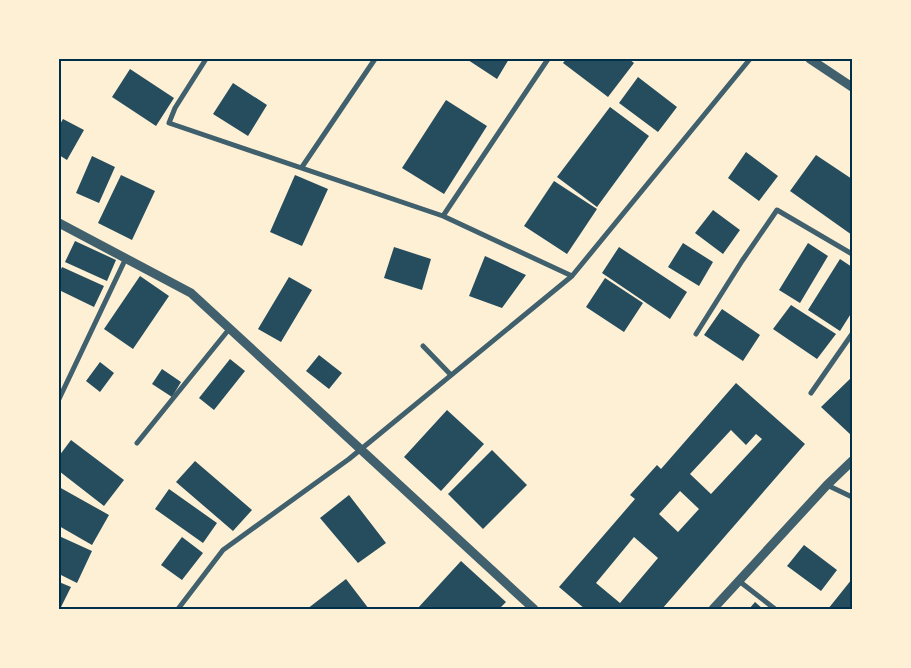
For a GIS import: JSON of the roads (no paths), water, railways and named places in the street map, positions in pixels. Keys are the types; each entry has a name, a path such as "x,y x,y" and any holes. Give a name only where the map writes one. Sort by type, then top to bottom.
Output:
{"street":[{"path":"206,59 175,108 169,123 444,216 572,276"},
{"path":"302,167 375,59"},
{"path":"444,216 548,59"},
{"path":"178,609 223,550 349,459 572,276 750,59"},
{"path":"810,59 852,87"},
{"path":"696,334 777,210 852,254"},
{"path":"59,223 191,293 534,609"},
{"path":"59,398 126,258"},
{"path":"137,443 230,328"},
{"path":"811,393 852,334"},
{"path":"423,346 451,375"},
{"path":"713,609 827,485 852,461"},
{"path":"827,485 852,497"},
{"path":"740,581 775,609"}]}
